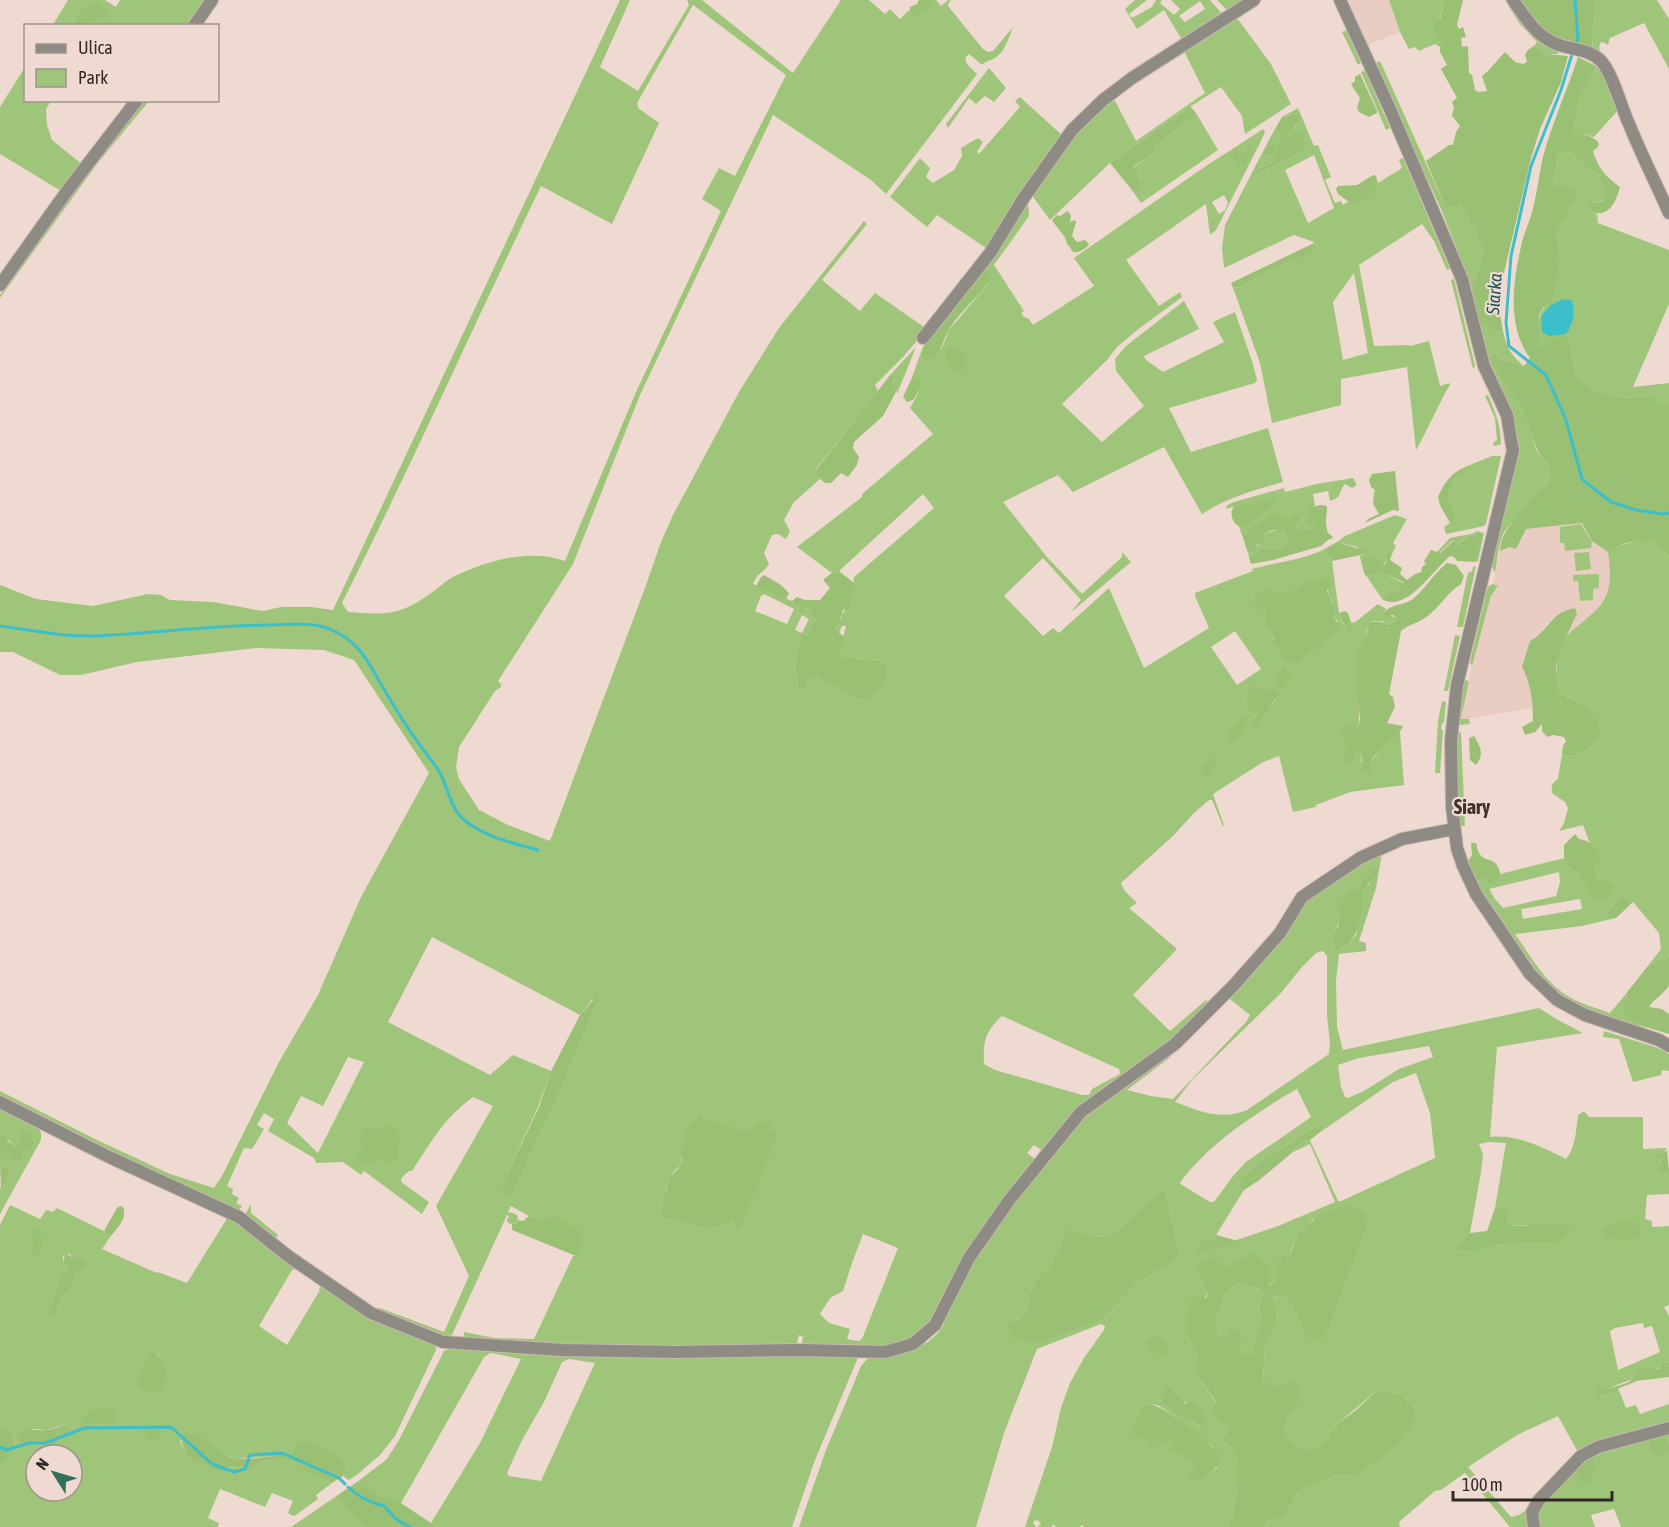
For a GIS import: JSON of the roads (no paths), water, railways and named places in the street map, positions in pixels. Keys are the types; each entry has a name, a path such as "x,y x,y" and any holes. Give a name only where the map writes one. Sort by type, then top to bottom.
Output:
{"street":[{"path":"195,24 212,0"},
{"path":"923,338 990,253 1023,199 1072,130 1103,100 1132,78 1254,0"},
{"path":"1340,0 1389,107 1462,279 1484,366 1507,415 1513,450 1457,685 1451,740 1452,807 1457,848 1476,894 1530,974 1557,1000 1585,1015 1659,1040 1669,1046"},
{"path":"1513,0 1540,34 1555,43 1593,54 1604,63 1639,149 1669,213"},
{"path":"0,285 134,102"},
{"path":"0,1102 109,1157 240,1217 288,1256 371,1313 443,1342 562,1350 885,1352 913,1344 935,1326 969,1258 1010,1199 1081,1112 1175,1044 1234,985 1280,933 1302,897 1360,858 1402,839 1454,829"},
{"path":"1534,1527 1532,1512 1539,1500 1581,1456 1598,1447 1669,1428"}],"water":[{"path":"1563,299 1572,300 1574,313 1571,325 1566,334 1549,336 1542,332 1541,316 1551,305"}],"waterway":[{"name":"Siarka","path":"1575,0 1578,38 1576,45"},
{"name":"Siarka","path":"1573,51 1561,90 1531,166 1511,256 1506,323 1509,346 1546,375 1566,420 1582,479 1611,502 1636,510 1669,513"},
{"path":"0,626 82,636 293,624 318,626 334,631 350,641 367,660 406,725 438,770 459,815 489,835 538,850"},
{"path":"0,1447 7,1450 29,1443 46,1443 84,1428 171,1427 212,1464 234,1472 245,1469 250,1455 282,1453 339,1478 345,1484"},
{"path":"348,1487 365,1499 384,1506 396,1519 410,1527"}],"district":[{"name":"Siary","path":"1472,806"}]}
